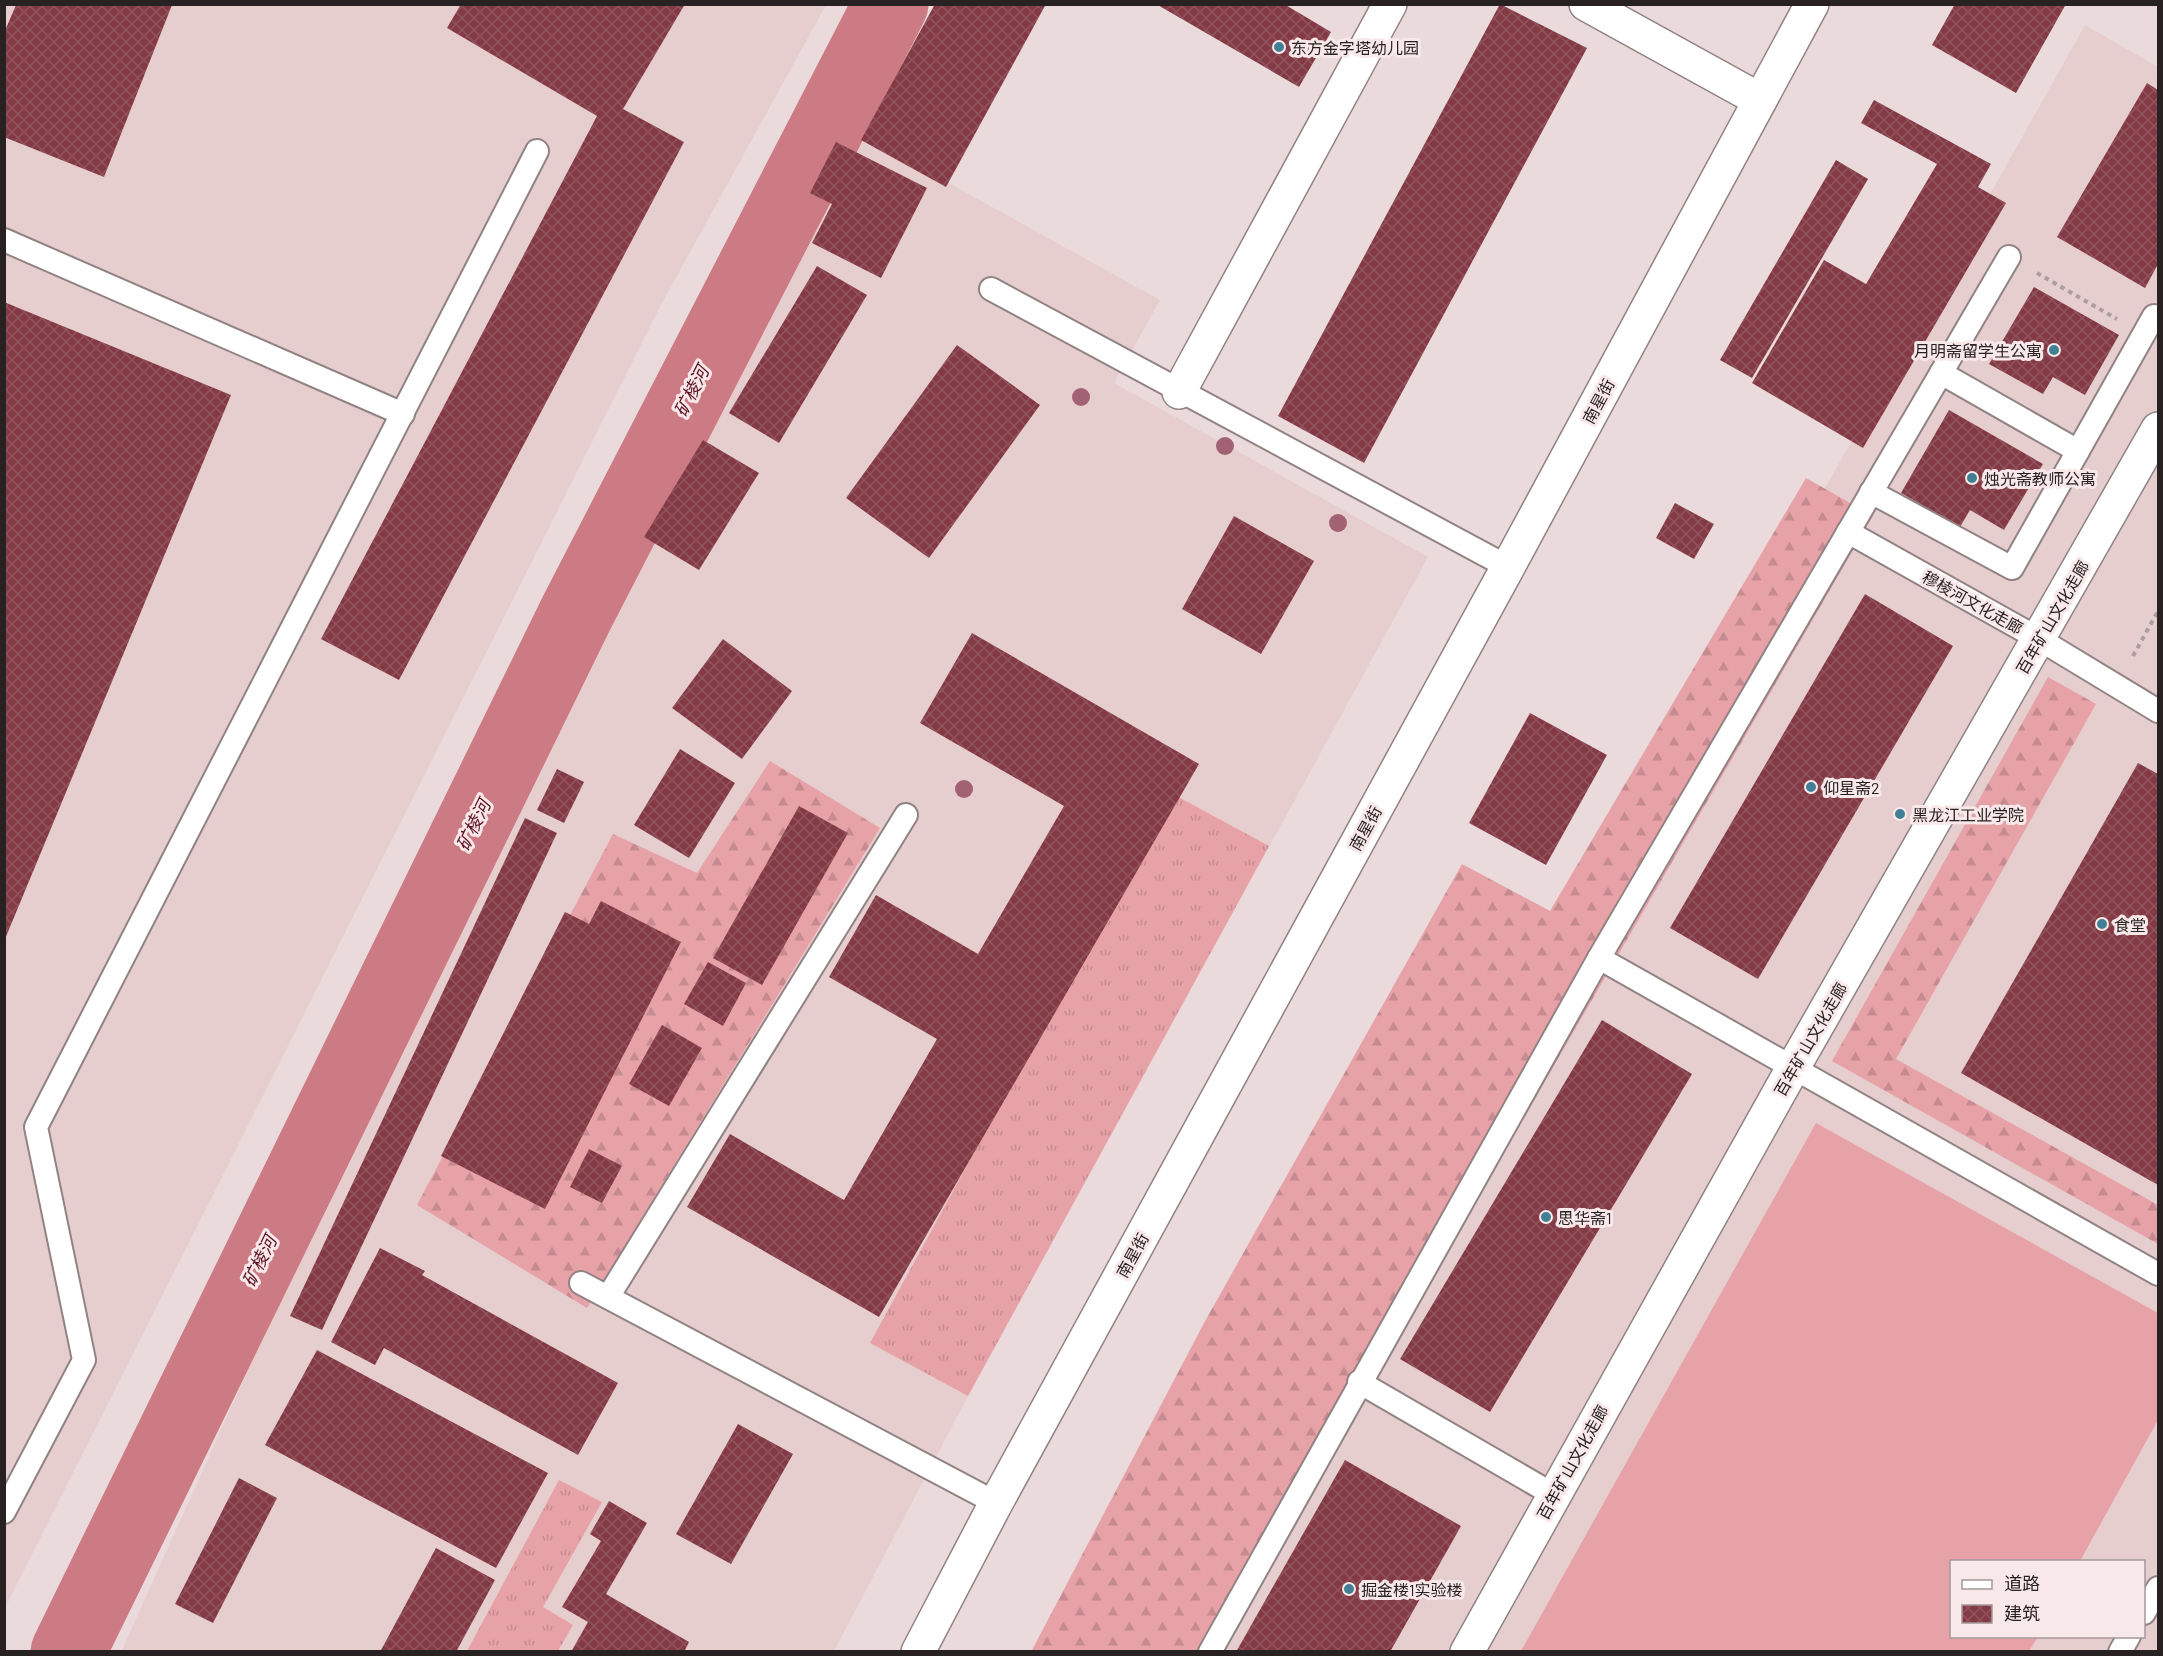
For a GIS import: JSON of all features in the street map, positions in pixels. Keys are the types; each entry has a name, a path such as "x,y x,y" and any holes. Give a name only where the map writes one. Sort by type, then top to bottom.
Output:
{"street":[{"path":"1179,392 1390,4"},
{"path":"1586,4 1760,100"},
{"name":"南星街","path":"918,1652 996,1503 1509,567 1812,4"},
{"name":"百年矿山文化走廊","path":"1467,1652 1794,1066 2158,429"}],"lane":[{"path":"4,1512 84,1360 36,1127 537,151"},
{"path":"4,240 403,414"},
{"path":"1210,1652 1359,1382 1599,958 2009,257"},
{"path":"991,290 1509,567"},
{"path":"1871,492 2012,568 2149,325"},
{"path":"1941,373 2078,451"},
{"name":"穆棱河文化走廊","path":"1848,532 2040,639 2158,711"},
{"path":"608,1297 906,814"},
{"path":"1599,958 1794,1066 2158,1274"},
{"path":"581,1283 996,1503"},
{"path":"1359,1382 1554,1495"},
{"path":"2145,1611 2158,1588"},
{"path":"2120,1652 2128,1638"}],"path":[{"path":"2009,257 2149,325"},
{"path":"2116,686 2158,611"}],"shaded area":[{"path":"5,5 826,5 662,303 5,1608"},
{"name":"黑龙江工业学院","path":"2085,25 2158,67 2158,1651 1172,1652"},
{"path":"844,125 1160,300 1114,383 1428,557 968,1396 834,1651 121,1652 252,1361 727,346"}],"green space":[{"path":"1806,478 1873,516 1214,1651 1031,1652 1204,1323 1462,864 1550,911"},
{"path":"2048,677 2096,704 1896,1059 2158,1205 2158,1244 1832,1061"},
{"path":"770,761 880,828 587,1308 417,1205 613,834 697,873"},
{"path":"1171,793 1269,846 968,1396 870,1343"},
{"path":"1816,1123 2158,1313 2158,1420 2081,1560 1950,1560 1950,1638 2037,1638 2029,1651 1521,1651"},
{"path":"559,1480 602,1502 543,1607 573,1625 558,1651 467,1651"}],"building":[{"path":"461,4 685,4 623,109 684,142 399,680 321,639 597,116 447,28"},
{"path":"935,4 1046,4 946,187 861,140"},
{"path":"1156,4 1284,4 1331,32 1299,87"},
{"path":"1500,4 1587,48 1364,463 1278,416"},
{"path":"1955,4 2066,4 2016,93 1932,45"},
{"path":"16,5 172,5 104,177 4,137 4,33"},
{"path":"2147,83 2158,90 2158,264 2145,288 2057,237"},
{"path":"1874,100 1991,164 1978,187 2006,203 1863,448 1752,383 1824,260 1866,284 1937,164 1861,123"},
{"path":"836,142 927,188 881,278 812,243 832,204 810,193"},
{"path":"1836,160 1868,179 1752,378 1720,360"},
{"path":"817,266 867,295 779,443 729,413"},
{"name":"月明斋留学生公寓","path":"2034,287 2119,335 2085,395 2053,377 2043,394 1989,364"},
{"path":"4,302 231,395 5,939 4,939"},
{"path":"957,345 1040,405 929,558 846,498"},
{"name":"烛光斋教师公寓","path":"1949,410 2043,464 2004,530 1970,510 1960,527 1901,493"},
{"path":"703,440 759,473 699,570 644,537"},
{"path":"1675,503 1714,524 1694,559 1656,538"},
{"path":"1234,516 1314,561 1261,654 1182,609"},
{"name":"仰星斋2","path":"1865,594 1953,646 1758,979 1670,928"},
{"path":"972,633 1199,764 879,1317 687,1207 730,1134 844,1200 937,1039 829,977 876,895 978,954 1064,806 920,723"},
{"path":"723,639 792,691 742,759 672,708"},
{"path":"1530,713 1607,755 1546,865 1469,823"},
{"path":"680,749 735,783 689,858 634,825"},
{"name":"食堂","path":"2138,763 2158,774 2158,1185 1961,1073"},
{"path":"557,769 584,782 564,823 537,810"},
{"path":"799,806 848,833 762,985 713,958"},
{"path":"525,818 557,833 322,1330 290,1316"},
{"path":"601,901 681,942 545,1209 441,1156 565,912 589,924"},
{"path":"708,962 746,983 723,1026 684,1004"},
{"name":"思华斋1","path":"1602,1020 1692,1074 1490,1412 1400,1359"},
{"path":"662,1025 702,1048 669,1106 629,1084"},
{"path":"589,1149 622,1166 602,1203 570,1187"},
{"path":"380,1248 425,1271 422,1275 618,1383 578,1455 384,1348 375,1365 331,1342"},
{"path":"317,1350 548,1473 496,1568 265,1445"},
{"path":"738,1424 793,1454 731,1564 676,1534"},
{"name":"掘金楼1实验楼","path":"1345,1460 1461,1526 1390,1652 1236,1652"},
{"path":"239,1478 277,1498 213,1623 175,1604"},
{"path":"609,1501 647,1523 606,1594 689,1642 684,1652 571,1652 588,1622 562,1607 601,1541 590,1534"},
{"path":"436,1548 495,1580 456,1652 380,1652"}],"waterway":[{"name":"矿棱河","path":"68,1652 576,614 891,4"}],"place":[{"name":"东方金字塔幼儿园","path":"1279,47"},
{"name":"月明斋留学生公寓","path":"2054,350"},
{"name":"烛光斋教师公寓","path":"1972,478"},
{"name":"仰星斋2","path":"1811,787"},
{"name":"黑龙江工业学院","path":"1900,814"},
{"name":"食堂","path":"2102,924"},
{"name":"思华斋1","path":"1546,1217"},
{"name":"掘金楼1实验楼","path":"1349,1589"}]}
